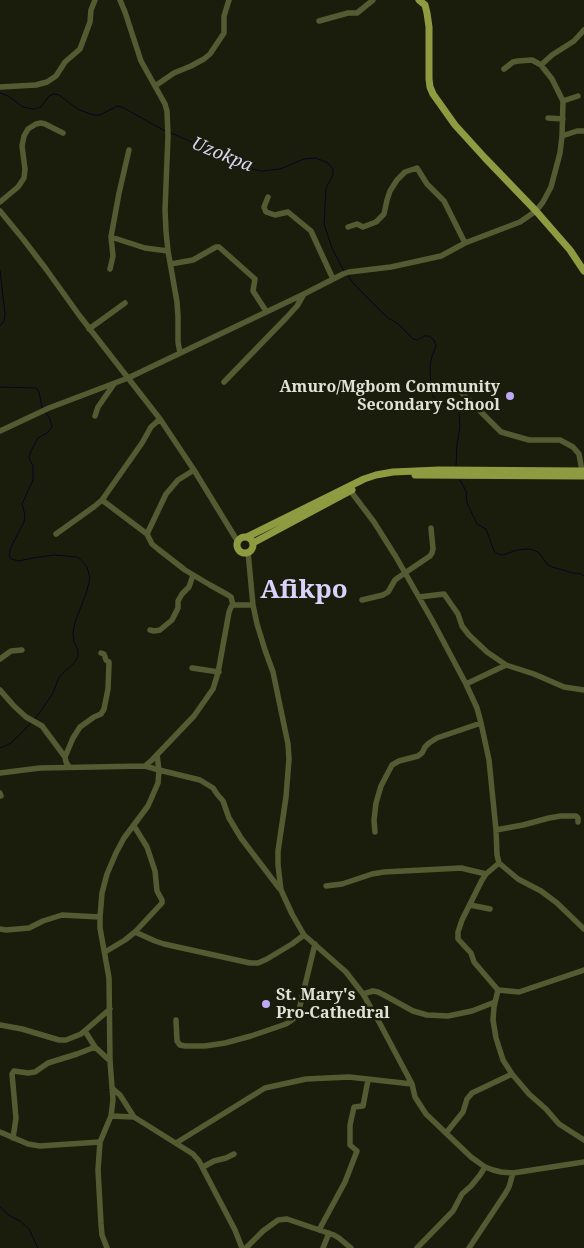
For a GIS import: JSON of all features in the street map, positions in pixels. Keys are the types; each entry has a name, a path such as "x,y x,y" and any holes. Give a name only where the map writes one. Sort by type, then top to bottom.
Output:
{"main road":[{"path":"419,0 425,6 427,12 429,27 429,79 433,94 455,125 484,158 536,211 570,250 584,271"},
{"path":"250,540 252,548 248,552 242,552 237,545 242,538 250,540 349,489 376,479 412,475 583,473"}],"street":[{"path":"0,87 36,85 47,82 56,76 65,62 80,49 90,22 91,10 95,0"},
{"path":"120,0 141,61 165,104 168,129 166,231 177,302 180,353"},
{"path":"155,86 174,73 191,66 210,54 224,33 224,16 229,0"},
{"path":"319,21 357,13 373,0"},
{"path":"541,66 552,55 574,41 584,30"},
{"path":"0,431 50,408 128,378 346,273 391,267 441,256 465,243 520,222 536,211 551,187 560,153 563,101 552,79 541,66 532,60 526,59 514,62 504,69"},
{"path":"563,101 578,96"},
{"path":"548,118 563,120"},
{"path":"0,202 18,187 24,178 25,169 22,146 28,129 41,123 63,134"},
{"path":"562,136 584,131"},
{"path":"110,269 113,256 111,237 129,150"},
{"path":"348,227 357,224 363,227 376,222 384,214 386,200 397,180 405,172 417,168 426,184 444,201 465,243"},
{"path":"268,197 264,207 266,212 275,214 288,212 311,231 333,279"},
{"path":"0,211 160,419 238,542"},
{"path":"111,237 145,248 168,251"},
{"path":"171,264 193,260 218,247 256,279 253,291 266,311"},
{"path":"224,382 297,306 304,294"},
{"path":"89,329 125,303"},
{"path":"95,416 98,407 114,384"},
{"path":"457,388 501,432 529,440 560,440 572,447 579,454 583,473"},
{"path":"56,534 102,500 151,427 160,419"},
{"path":"147,534 166,494 178,480 194,470"},
{"path":"349,489 374,522 405,572 466,684 477,708 489,760 497,855 500,863 518,879 541,891 557,903 584,930"},
{"path":"102,500 147,534 152,544 158,549 193,575 228,594 234,604"},
{"path":"362,600 383,596 388,592 395,580 425,560 432,553 431,528"},
{"path":"248,552 257,624 273,672 289,752 278,865 281,890 292,914 304,935 346,972 363,994 412,1084 415,1097 426,1114 471,1157 485,1167 501,1172 513,1173 584,1162"},
{"path":"150,630 160,630 172,620 178,608 178,601 189,587 193,575"},
{"path":"419,597 444,594 458,614 462,626 469,635 487,652 506,665 564,686 584,690"},
{"path":"234,604 254,605"},
{"path":"145,766 194,716 213,688 219,672 229,612 234,604"},
{"path":"0,659 11,651 22,650"},
{"path":"65,757 72,738 80,727 101,714 104,709 108,689 109,662 104,654 101,653"},
{"path":"466,684 506,665"},
{"path":"192,668 219,672"},
{"path":"0,690 14,706 42,726 65,757 69,767"},
{"path":"375,832 376,802 381,786 392,765 418,756 422,753 424,747 437,738 482,723"},
{"path":"106,1248 101,1224 98,1170 100,1142 111,1116 113,1100 110,1061 109,978 100,928 102,893 116,852 148,806 158,783 157,755"},
{"path":"0,773 40,768 145,766 200,780 213,788 222,801 240,838 281,890"},
{"path":"496,830 561,816 576,816 578,822"},
{"path":"105,952 135,932 162,903 157,891 156,871 147,847 134,826"},
{"path":"500,863 486,874 458,932 458,939 471,953 474,962 498,990 519,992 584,970"},
{"path":"267,872 273,871 278,865"},
{"path":"326,886 342,884 384,872 461,868 486,874"},
{"path":"470,905 490,909"},
{"path":"0,929 29,928 62,915 100,917"},
{"path":"135,932 164,944 250,963 258,963 267,959 304,935"},
{"path":"176,1020 177,1042 185,1046 225,1043 286,1024 298,1014 315,944"},
{"path":"498,990 493,1020 496,1038 504,1060 512,1074 559,1124 584,1140"},
{"path":"363,994 373,991 413,1011 427,1015 448,1016 472,1011 495,1002"},
{"path":"0,1025 58,1040 66,1040 85,1031 110,1008"},
{"path":"85,1031 95,1047 110,1061"},
{"path":"13,1138 16,1118 12,1074 14,1071 35,1072 48,1063 95,1047"},
{"path":"446,1133 464,1112 467,1099 472,1093 512,1074"},
{"path":"176,1143 265,1088 306,1080 349,1077 412,1084"},
{"path":"319,1230 345,1182 357,1151 350,1145 350,1125 354,1107 363,1106 368,1080"},
{"path":"112,1088 120,1095 134,1117"},
{"path":"111,1116 134,1117 193,1154 199,1161 242,1248"},
{"path":"0,1132 28,1144 40,1146 100,1142"},
{"path":"202,1167 234,1154"},
{"path":"417,1248 453,1211 462,1194 471,1186 485,1167"},
{"path":"469,1248 505,1194 513,1173"},
{"path":"246,1248 263,1231 278,1220 287,1219 330,1233 350,1248"},
{"path":"323,1248 330,1233"}],"waterway":[{"name":"Uzokpa","path":"0,93 8,96 23,107 34,109 41,107 49,96 54,94 59,95 79,110 94,115 100,115 117,106 122,107 165,131"},
{"name":"Uzokpa","path":"171,133 208,149 241,167 262,171 280,169 304,159 316,158 328,163 333,169 333,175 326,188 324,224 332,248 344,271"},
{"path":"0,270 5,314 4,321 0,326"},
{"name":"Uzokpa","path":"347,274 353,283 388,318 397,323 413,339 417,340 424,336 429,336 434,340 436,346 430,366 431,393 436,400 446,404 454,404 459,413 460,427 456,466"},
{"path":"0,387 36,388 39,392 42,408"},
{"path":"35,719 53,693 59,677 75,662 78,656 73,632 90,578 87,567 78,557 54,555 19,561 11,559 9,555 24,522 25,515 22,504 33,480 33,466 29,458 31,451 38,438 47,433 52,426 46,413"},
{"path":"460,480 466,491 467,503 477,524 486,529 494,551 503,555 517,550 534,550 552,567 584,576"},
{"path":"0,748 11,743 32,722"},
{"path":"0,1207 29,1229 38,1248"}],"place":[{"name":"Amuro/Mgbom Community Secondary School","path":"510,396"},
{"name":"St. Mary's Pro-Cathedral","path":"266,1004"}],"district":[{"name":"Afikpo","path":"304,591"}]}
